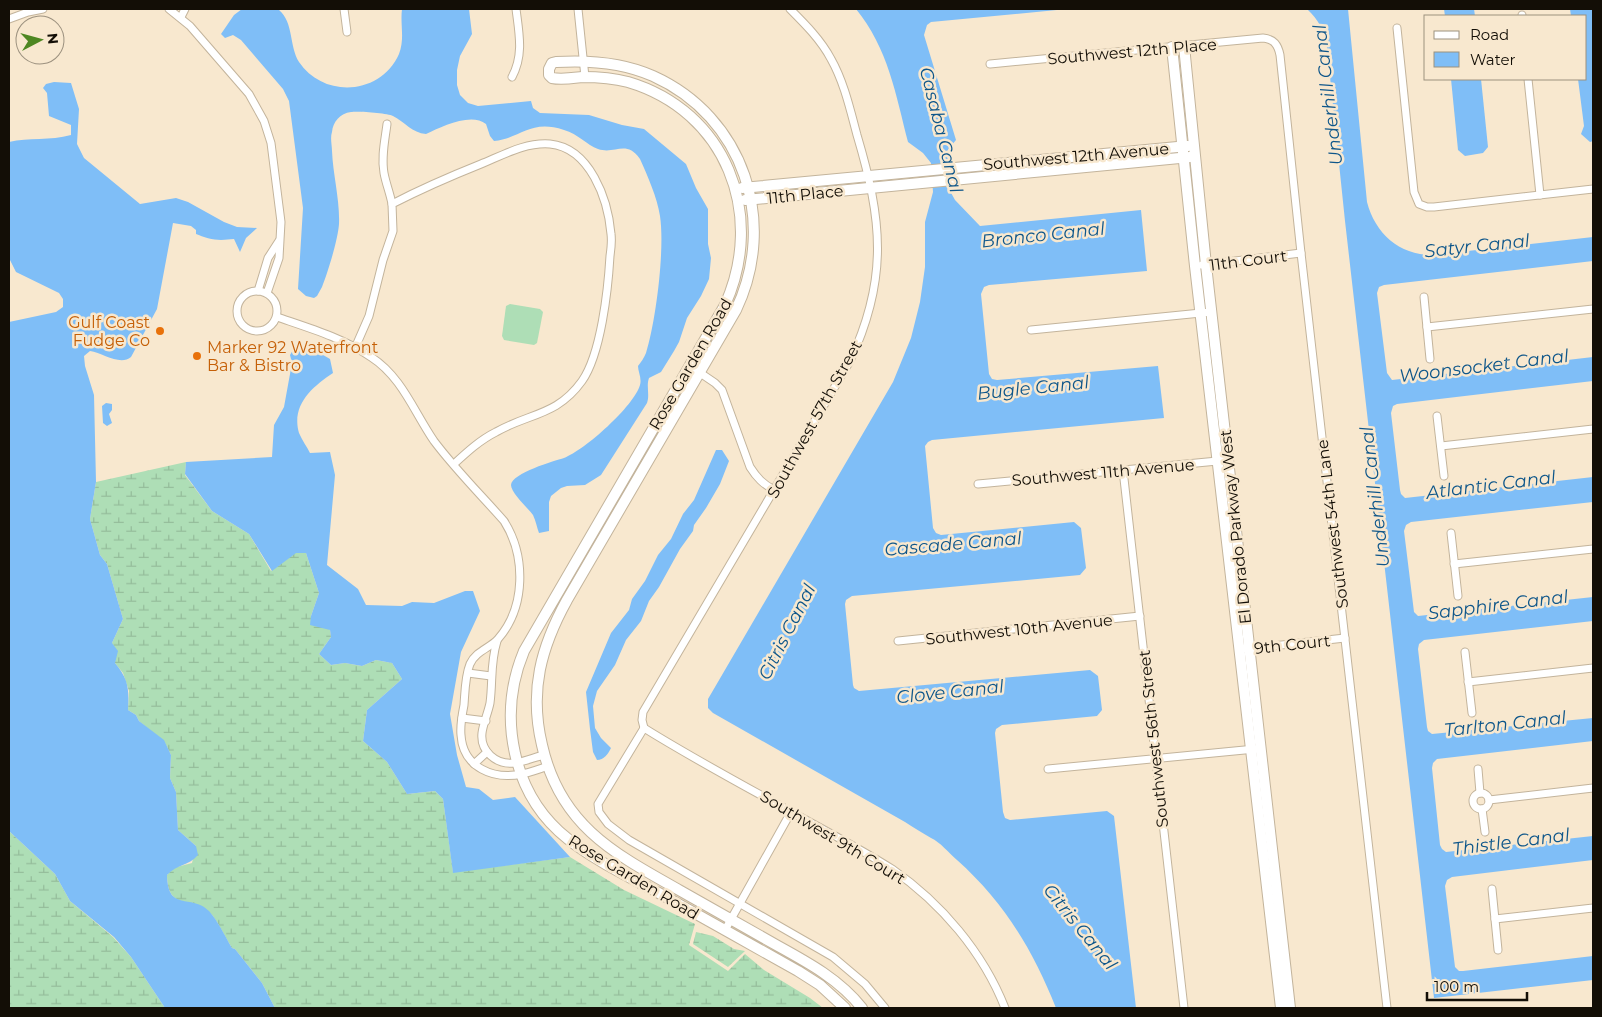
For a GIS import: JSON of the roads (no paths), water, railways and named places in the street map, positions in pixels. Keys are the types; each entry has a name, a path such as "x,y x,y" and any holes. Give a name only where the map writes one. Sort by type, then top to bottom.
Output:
{"street":[{"path":"9,18 44,9"},
{"path":"169,9 181,17 249,94 264,121 270,143 280,213 279,258 267,293"},
{"path":"181,17 186,9"},
{"path":"344,9 347,32"},
{"path":"512,77 520,53 516,9"},
{"path":"578,9 585,77"},
{"name":"Southwest 57th Street","path":"644,728 643,712 757,522 850,360 865,325 874,288 878,250 875,204 864,157 838,72 815,36 790,9"},
{"path":"1397,28 1414,192 1419,204 1426,207 1434,207 1593,189"},
{"name":"Southwest 12th Place","path":"990,64 1262,38 1273,41"},
{"name":"Southwest 54th Lane","path":"1273,41 1277,45 1280,55 1387,1008"},
{"name":"El Dorado Parkway West","path":"1184,46 1211,312 1223,461 1256,749 1290,1008"},
{"name":"El Dorado Parkway West","path":"1172,47 1200,314 1223,461"},
{"name":"Rose Garden Road","path":"845,1008 809,978 569,840 543,814 528,790 517,762 511,731 510,704 515,677 524,651 725,305 736,277 742,237 736,189 728,168 714,144 702,129 679,108 658,94 629,83 585,77 552,78 548,72 550,66 556,62 584,61 620,65 643,72 670,85 692,100 708,115 727,139 739,161 751,200 754,236 748,282 736,310 568,598 550,633 541,662 537,690 537,719 544,755 559,791 572,811 599,841 621,857 830,977 862,1008"},
{"path":"1528,80 1540,195"},
{"path":"354,348 368,316 393,231 392,204 383,161 387,124"},
{"path":"392,204 417,191 522,147 535,144 551,144 564,148 589,167 606,208 612,234 607,299 592,360 583,379 570,396 550,410 498,430 480,441 454,464"},
{"name":"Southwest 12th Avenue","path":"868,175 1194,145"},
{"name":"Southwest 12th Avenue","path":"871,187 1195,156"},
{"name":"11th Place","path":"736,189 868,175"},
{"name":"11th Place","path":"739,201 871,187"},
{"path":"258,291 268,258 279,241"},
{"name":"11th Court","path":"1195,266 1301,254"},
{"path":"258,291 267,293 276,304 277,317 271,327 261,332 249,330 240,322 237,310 238,304 246,294 258,291"},
{"path":"1424,297 1430,359"},
{"path":"1427,327 1593,309"},
{"path":"1031,330 1211,312"},
{"path":"277,317 332,336 372,357 388,370 406,392 418,417 436,443 510,529 518,552 520,578 517,600 510,620 497,640 491,663 490,700 482,740 487,752 497,760 512,764 544,755"},
{"path":"690,366 722,390 750,467 756,477 774,490"},
{"path":"1438,416 1444,476"},
{"path":"1441,446 1593,429"},
{"name":"Southwest 11th Avenue","path":"978,484 1223,461"},
{"name":"Southwest 56th Street","path":"1123,470 1184,1008"},
{"path":"1451,534 1458,596"},
{"path":"1454,564 1593,549"},
{"name":"Southwest 10th Avenue","path":"898,640 1140,616"},
{"name":"9th Court","path":"1244,650 1345,638"},
{"path":"497,640 475,655 470,665 461,736 466,754 474,764 484,771 493,774 521,774 548,766"},
{"path":"1465,652 1472,713"},
{"path":"1468,682 1593,668"},
{"path":"468,673 491,676"},
{"path":"462,718 486,721"},
{"name":"Rose Garden Road","path":"644,728 598,804 599,812 608,824 628,840 833,957 865,984 885,1008"},
{"name":"Southwest 9th Court","path":"644,728 891,869 925,896 948,918 969,944 987,971 1005,1008"},
{"path":"1048,769 1256,749"},
{"name":"El Dorado Parkway West","path":"1256,749 1281,1008"},
{"path":"474,764 487,752"},
{"path":"1478,769 1480,793"},
{"path":"1489,800 1593,788"},
{"path":"1482,809 1477,808 1473,801 1475,796 1480,793 1485,794 1489,800"},
{"path":"1482,809 1488,805 1489,800"},
{"path":"1482,809 1485,832"},
{"path":"725,930 791,812"},
{"path":"1492,890 1498,950"},
{"path":"1495,919 1593,908"}],"water":[{"path":"242,9 279,10 287,21 296,56 310,74 323,82 337,87 352,87 366,84 379,78 391,68 401,48 402,9 469,9 472,34 460,56 457,70 457,85 460,95 468,103 478,106 531,101 533,108 540,113 589,115 622,125 644,129 686,164 696,188 708,209 708,244 711,258 709,279 687,318 674,351 661,372 649,378 647,403 601,475 585,485 561,488 551,496 549,502 549,531 539,533 533,515 512,488 513,481 526,472 564,458 596,437 629,404 640,385 641,380 638,366 646,353 650,339 659,285 661,230 659,209 640,159 630,150 598,149 569,132 552,127 534,128 494,141 486,124 480,121 464,120 426,134 417,132 390,115 360,112 344,114 336,122 331,137 339,215 337,238 322,287 314,298 306,296 298,289 303,208 289,101 283,89 241,40 233,35 225,38 221,34 234,15"},
{"path":"856,9 1067,9 931,22 927,25 924,35 956,140 947,151 950,191 955,200 980,226 1141,210 1147,271 989,285 984,287 981,294 989,374 992,379 997,380 1158,366 1164,418 932,440 925,446 933,528 936,533 941,535 1074,522 1081,528 1086,568 1080,575 852,596 846,600 845,604 853,685 859,691 1090,670 1098,676 1102,710 1097,716 1002,725 996,729 1003,812 1005,818 1010,820 1107,811 1114,816 1136,1008 1056,1008 1037,966 1016,928 974,876 941,845 905,822 713,713 708,708 708,699 893,382 911,338 920,302 925,267 925,222 933,192 931,163 923,153 908,142 890,72 876,40"},
{"path":"1307,9 1348,9 1367,202 1376,223 1390,240 1409,251 1432,255 1593,237 1593,261 1384,285 1379,287 1377,293 1387,373 1392,380 1593,357 1593,381 1397,404 1393,406 1391,413 1400,490 1405,498 1593,477 1593,502 1411,522 1406,525 1404,531 1414,612 1418,616 1593,597 1593,621 1424,640 1419,644 1418,649 1427,727 1428,731 1432,734 1593,718 1593,741 1437,759 1433,763 1432,768 1440,845 1446,852 1593,836 1593,860 1452,877 1447,880 1445,886 1455,967 1459,971 1463,971 1593,956 1593,980 1434,998 1327,48 1321,27"},
{"path":"1444,9 1474,9 1475,15 1445,15"},
{"path":"1570,9 1593,9 1593,141 1590,142 1581,134 1584,126 1578,80 1587,80 1587,15 1571,15"},
{"path":"1451,80 1481,80 1488,147 1483,153 1465,156 1458,150"},
{"path":"54,82 71,83 79,109 77,144 84,158 140,204 176,198 188,202 237,227 257,228 246,238 240,252 234,239 208,238 196,234 196,230 191,226 173,223 157,309 131,357 117,360 90,351 84,356 85,366 94,395 96,482 90,519 100,555 107,564 123,619 112,643 118,651 115,663 126,680 128,710 164,740 171,755 170,778 176,792 178,830 196,846 198,855 167,875 168,887 171,894 176,898 195,903 209,911 232,948 235,949 262,983 275,1008 165,1008 131,957 114,937 70,901 55,874 9,831 9,322 56,312 63,307 63,299 59,293 16,272 9,258 9,142 71,135 71,125 49,116 47,93 43,88 46,84"},
{"path":"311,348 330,359 333,373 318,384 305,398 298,414 297,423 299,433 310,453 330,452 335,475 327,565 358,589 366,605 402,606 412,602 434,603 465,591 473,591 480,611 461,652 450,714 457,755 466,787 479,789 493,800 515,797 570,857 453,873 443,799 435,791 407,794 387,762 363,741 367,710 402,679 392,663 376,660 362,666 345,663 331,665 319,654 331,637 330,630 310,625 319,593 306,553 296,553 272,571 249,534 212,511 185,474 186,462 272,457 274,425 284,407 292,363 290,355 293,350"},
{"path":"106,403 112,404 112,410 109,414 112,423 107,426 103,423 102,406"},
{"path":"716,450 722,450 729,461 720,484 649,601 641,621 626,640 615,665 597,691 593,706 595,728 601,738 611,748 604,758 597,760 593,752 586,692 611,633 629,610 632,599 645,581 658,555 671,539 683,514 694,500"}],"place":[{"name":"Gulf Coast Fudge Co","path":"160,331"},
{"name":"Marker 92 Waterfront Bar & Bistro","path":"197,356"}],"water label":[{"name":"Underhill Canal","path":"1328,95"},
{"name":"Casaba Canal","path":"941,130"},
{"name":"Bronco Canal","path":"1043,235"},
{"name":"Satyr Canal","path":"1477,246"},
{"name":"Woonsocket Canal","path":"1484,366"},
{"name":"Bugle Canal","path":"1033,388"},
{"name":"Atlantic Canal","path":"1491,485"},
{"name":"Underhill Canal","path":"1375,497"},
{"name":"Cascade Canal","path":"953,544"},
{"name":"Sapphire Canal","path":"1498,605"},
{"name":"Citris Canal","path":"787,632"},
{"name":"Clove Canal","path":"950,692"},
{"name":"Tarlton Canal","path":"1505,724"},
{"name":"Thistle Canal","path":"1511,842"},
{"name":"Citris Canal","path":"1080,927"}]}
